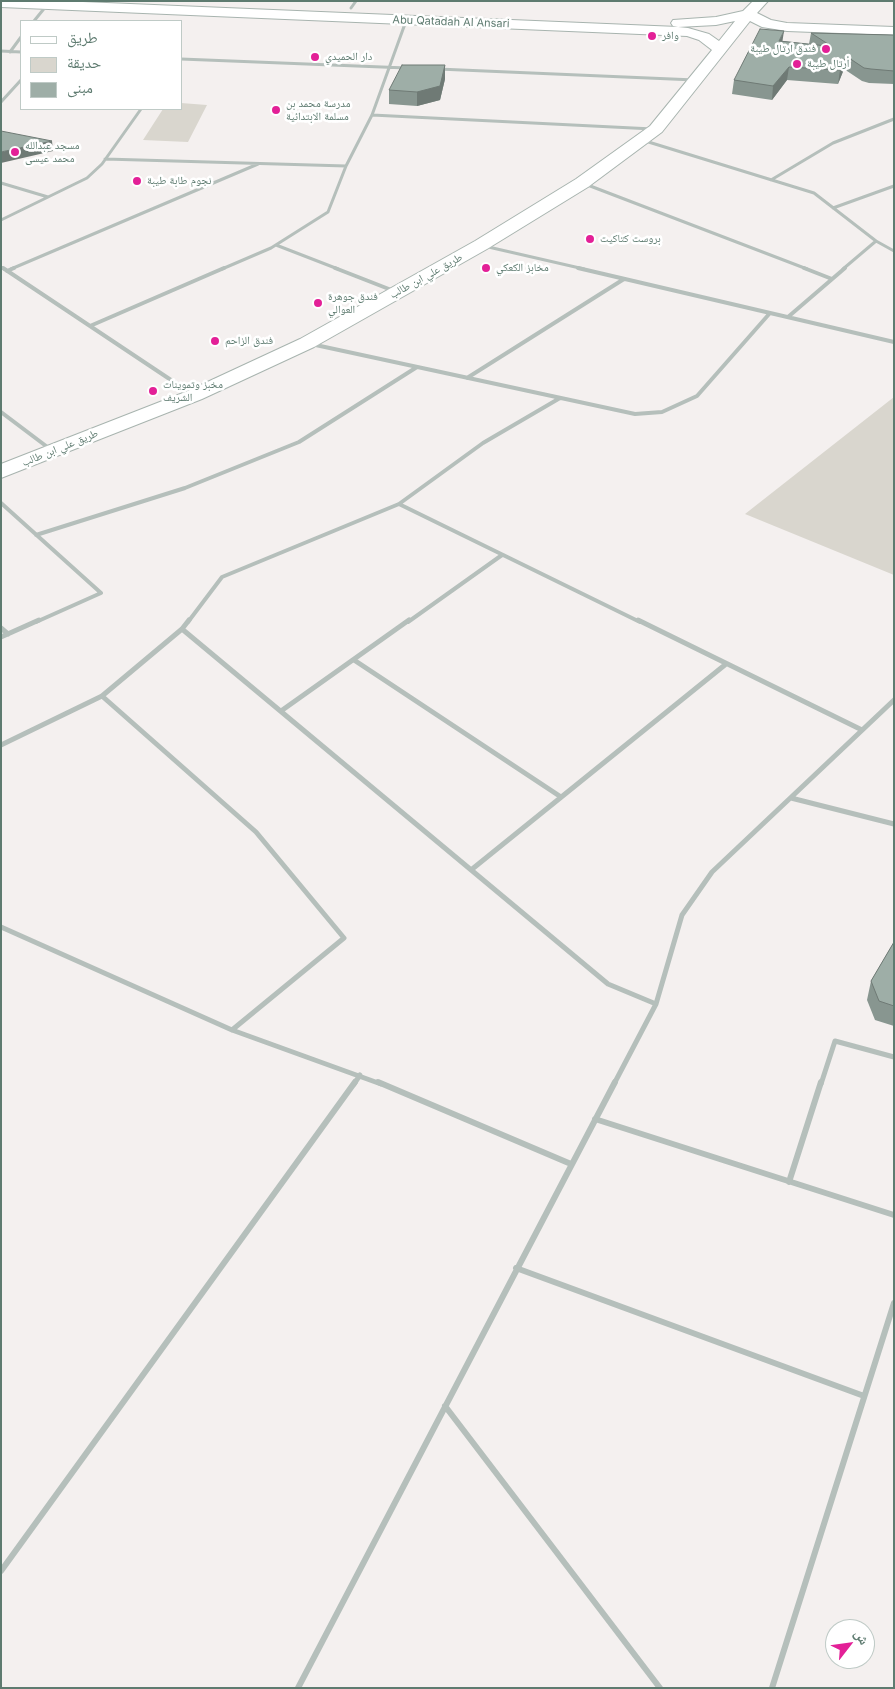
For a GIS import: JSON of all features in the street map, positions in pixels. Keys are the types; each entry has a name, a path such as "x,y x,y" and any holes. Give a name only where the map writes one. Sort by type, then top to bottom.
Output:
{"main road":[{"name":"Abu Qatadah Al Ansari","path":"175,1 354,5 697,24 748,14"},
{"name":"طريق علي ابن طالب","path":"1,472 195,395 307,343 481,246 582,183 649,134 721,50 748,14 761,1"},
{"name":"Abu Qatadah Al Ansari","path":"1,3 688,32 704,37 721,50"},
{"path":"748,14 767,24 787,27 894,31"},
{"path":"767,38 894,43"},
{"path":"721,50 743,42"}],"street":[{"path":"35,20 47,4"},
{"path":"90,326 276,245 328,212 346,166 372,115 406,21"},
{"path":"10,52 20,38"},
{"path":"1,51 20,52"},
{"path":"182,59 410,68"},
{"path":"429,69 695,80"},
{"path":"1,102 20,81"},
{"path":"1,220 87,178 105,159 140,110"},
{"path":"372,115 649,134 771,180 814,193 876,241 894,251"},
{"path":"771,180 833,143 894,119"},
{"path":"105,159 346,166"},
{"path":"7,271 258,164"},
{"path":"1,183 48,197"},
{"path":"582,183 832,279"},
{"path":"832,208 894,186"},
{"path":"788,317 876,241"},
{"path":"276,245 398,292"},
{"path":"481,246 894,342"},
{"path":"1,267 195,395"},
{"path":"467,378 624,279"},
{"path":"307,343 635,414 662,412 697,396 770,313"},
{"path":"36,535 185,488 299,442 417,367"},
{"path":"1,745 102,696 182,629 222,576 398,504 483,443 560,398"},
{"path":"1,412 53,451"},
{"path":"1,503 101,593 1,637"},
{"path":"398,504 862,730"},
{"path":"280,711 502,555"},
{"path":"1,628 8,634"},
{"path":"182,629 608,984 656,1004"},
{"path":"354,660 561,797"},
{"path":"471,870 726,664"},
{"path":"102,696 256,832 344,938 232,1030"},
{"path":"298,1688 516,1268 656,1004 682,915 712,872 894,700"},
{"path":"791,798 894,824"},
{"path":"1,927 232,1030 360,1075 571,1164"},
{"path":"789,1182 835,1041 894,1057"},
{"path":"1,1571 360,1075"},
{"path":"595,1119 894,1215"},
{"path":"516,1268 864,1396"},
{"path":"772,1688 894,1303"},
{"path":"445,1406 660,1688"}],"green space":[{"path":"182,103 207,105 188,142 143,140 162,110 182,110"},
{"path":"894,397 894,575 745,514"}],"building":[{"path":"760,29 784,31 779,41 827,46 828,44 811,33 894,35 894,71 864,68 846,56 840,70 789,67 773,86 734,80"},
{"path":"402,65 445,65 440,86 417,92 389,90"},
{"path":"1,131 52,141 1,152"},
{"path":"894,942 894,1006 879,1001 871,981"}],"place":[{"name":"وافر","path":"652,36"},
{"name":"فندق ارتال طيبة","path":"826,49"},
{"name":"دار الحميدي","path":"315,57"},
{"name":"أرتال طيبة","path":"797,64"},
{"name":"مدرسة محمد بن مسلمة الابتدائية","path":"276,110"},
{"name":"مسجد عبدالله محمد عيسى","path":"15,152"},
{"name":"نجوم طابة طيبة","path":"137,181"},
{"name":"بروست كتاكيت","path":"590,239"},
{"name":"مخابز الكعكي","path":"486,268"},
{"name":"فندق جوهرة العوالي","path":"318,303"},
{"name":"فندق الزاحم","path":"215,341"},
{"name":"مخبز وتموينات الشريف","path":"153,391"}]}
